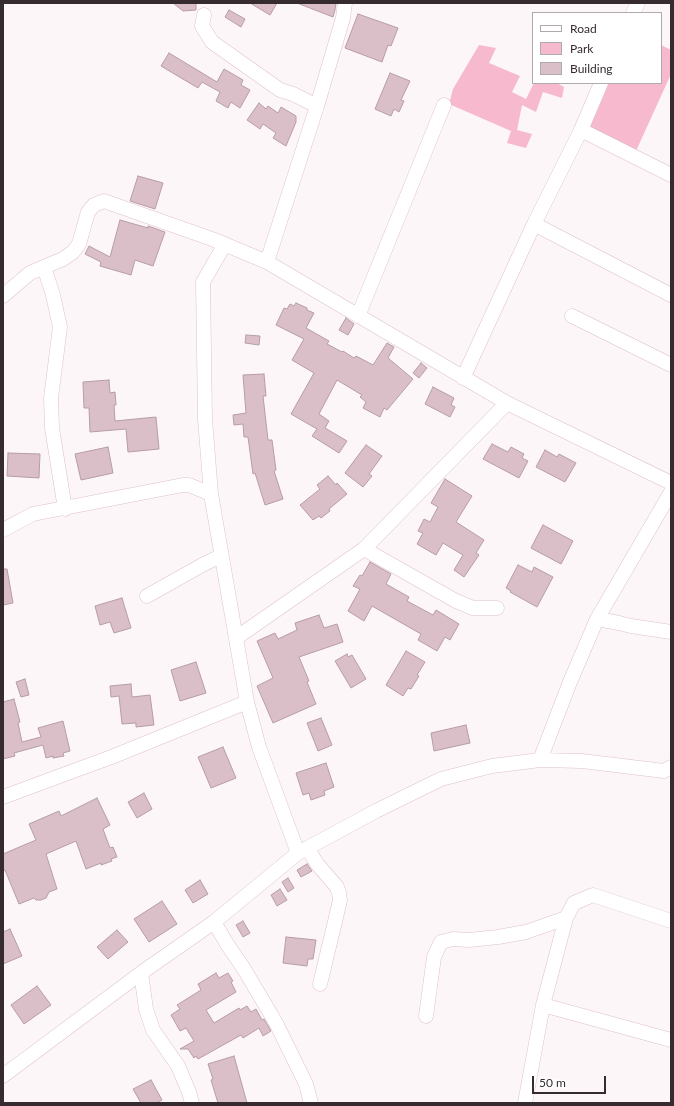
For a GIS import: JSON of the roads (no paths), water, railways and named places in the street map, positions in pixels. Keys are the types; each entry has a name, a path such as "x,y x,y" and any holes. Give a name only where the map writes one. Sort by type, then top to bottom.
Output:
{"street":[{"path":"267,262 317,106 343,18 345,3"},
{"path":"634,12 638,3"},
{"path":"204,14 202,26 212,42 280,90 293,94 317,106"},
{"path":"463,378 534,224 581,130 601,84"},
{"path":"358,316 444,104"},
{"path":"581,130 671,175"},
{"path":"3,296 30,273 64,259 73,252 79,244 88,212 94,205 104,202 224,244 267,262 507,403 671,483"},
{"path":"534,224 671,295"},
{"path":"224,244 203,282 205,419 211,494 247,702 259,747 303,850 318,865 337,888 339,893 340,900 320,984"},
{"path":"44,267 53,295 60,327 51,398 52,428 65,509"},
{"path":"572,316 671,365"},
{"path":"236,638 364,549 507,403"},
{"path":"3,530 33,514 183,485 189,485 211,494"},
{"path":"540,760 570,682 597,619 671,492"},
{"path":"364,549 456,601 473,608 498,608"},
{"path":"147,596 221,556"},
{"path":"597,619 671,632"},
{"path":"3,798 114,756 247,702"},
{"path":"3,1076 141,973 214,922 303,850 441,779 492,766 540,760 582,761 669,770"},
{"path":"525,1103 543,1005 566,918 574,903 593,895 671,921"},
{"path":"426,1016 434,957 441,942 453,939 469,940 498,937 526,932 566,918"},
{"path":"214,922 276,1023 306,1084 312,1103"},
{"path":"141,973 146,1009 153,1030 178,1066 192,1103"},
{"path":"543,1005 671,1040"}]}
